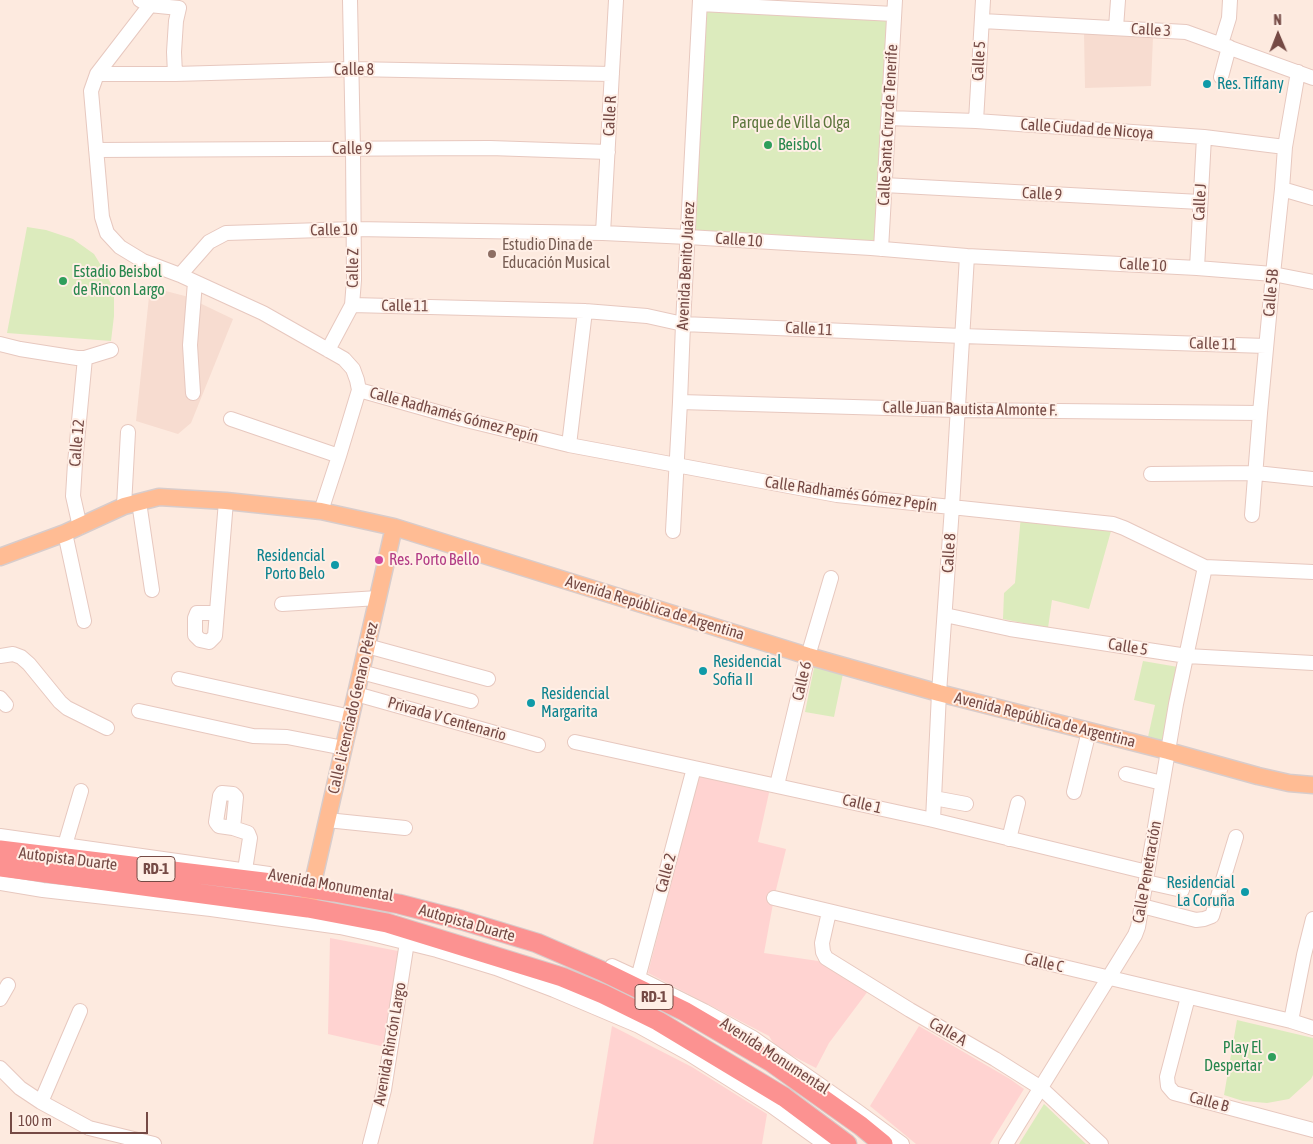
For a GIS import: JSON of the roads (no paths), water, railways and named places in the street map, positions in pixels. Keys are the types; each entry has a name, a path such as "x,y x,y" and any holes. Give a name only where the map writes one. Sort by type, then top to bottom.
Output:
{"highway":[{"name":"Autopista Duarte","path":"0,850 313,884 461,920 537,943 602,971 684,1011 771,1062 861,1126 883,1144"},
{"name":"Autopista Duarte","path":"0,867 308,908 387,923 562,977 658,1021 784,1097 847,1144"},
{"path":"480,951 496,968 530,968"},
{"path":"819,1123 826,1144"}],"main road":[{"name":"Avenida República de Argentina","path":"0,557 80,527 132,504 159,497 226,500 321,511 394,527 808,656 939,693 1168,751 1258,776 1289,783 1313,785"},
{"name":"Calle Licenciado Genaro Pérez","path":"308,908 394,527"}],"street":[{"name":"Calle Z","path":"328,350 352,305 354,280 350,0"},
{"name":"Calle R","path":"603,233 616,0"},
{"name":"Calle 5","path":"976,122 983,0"},
{"path":"1116,28 1118,0"},
{"path":"1221,77 1230,0"},
{"path":"175,74 176,21 184,4 148,2 97,74 90,91 102,217 107,233 120,247 142,262 180,275 263,314 344,359 352,369 359,390 321,511"},
{"path":"700,2 894,7"},
{"name":"Avenida Benito Juárez","path":"673,531 700,2"},
{"name":"Calle Santa Cruz de Tenerife","path":"881,249 894,7"},
{"name":"Calle 3","path":"982,21 1186,32 1313,78"},
{"name":"Calle 8","path":"97,74 352,70 612,74"},
{"name":"Calle 5B","path":"1252,515 1285,148 1298,72"},
{"name":"Calle Ciudad de Nicoya","path":"888,118 1204,137 1285,148"},
{"name":"Calle J","path":"1197,268 1204,137"},
{"name":"Calle 9","path":"96,150 490,148 608,152"},
{"name":"Calle 9","path":"884,185 1200,202"},
{"path":"1282,190 1313,198"},
{"name":"Calle 10","path":"180,275 210,242 226,234 354,229 603,233 688,237 967,256 1197,268 1273,274 1313,282"},
{"name":"Calle 8","path":"933,820 939,693 967,256"},
{"path":"193,393 190,345 196,282"},
{"name":"Calle 11","path":"352,305 585,311 647,316 683,324 1266,346"},
{"path":"568,444 585,311"},
{"path":"0,344 77,358 85,358 111,350"},
{"name":"Calle 12","path":"80,527 73,496 85,358"},
{"name":"Calle Radhamés Gómez Pepín","path":"359,390 462,419 568,444 837,495 1113,524 1205,567 1313,572"},
{"name":"Calle Juan Bautista Almonte F.","path":"680,402 957,410 1260,413"},
{"path":"231,419 339,456"},
{"path":"128,432 132,504 152,590"},
{"path":"1151,474 1256,473 1313,479"},
{"path":"217,613 226,500"},
{"path":"65,533 84,621"},
{"name":"Calle Penetración","path":"1006,1144 1138,927 1168,751 1205,567"},
{"name":"Calle 6","path":"777,786 808,656 831,578"},
{"path":"282,604 378,598"},
{"name":"Calle 5","path":"945,615 1010,629 1187,656 1313,663"},
{"path":"367,646 488,680"},
{"path":"0,656 13,654 22,657 67,708 107,728"},
{"path":"361,672 471,701"},
{"path":"179,679 351,717"},
{"name":"Privada V Centenario","path":"356,694 538,745"},
{"path":"139,711 253,736 287,737 344,748"},
{"path":"1074,792 1089,731"},
{"name":"Calle 1","path":"575,742 933,820 1146,877 1182,890"},
{"name":"Calle 2","path":"638,978 694,768"},
{"path":"1126,774 1162,784"},
{"path":"65,845 81,791"},
{"path":"934,798 966,804"},
{"path":"1009,839 1018,804"},
{"path":"327,820 405,828"},
{"path":"232,828 248,834 250,838 245,870"},
{"name":"Avenida Monumental","path":"0,836 245,870 313,884 376,891 443,906 528,932 638,978 753,1038 836,1095 902,1144"},
{"path":"1142,906 1196,920 1212,916 1236,837"},
{"path":"0,883 42,890 211,909 310,923 408,942 496,968 554,990 638,1026 688,1053 772,1106 826,1144"},
{"name":"Calle C","path":"774,898 1291,1021 1313,1028"},
{"name":"Calle A","path":"829,912 822,942 826,958 1041,1088 1101,1144"},
{"path":"1291,1021 1313,920"},
{"name":"Avenida Rincón Largo","path":"370,1144 384,1090 408,942"},
{"path":"0,999 8,985"},
{"name":"Calle B","path":"1188,997 1167,1077 1168,1086 1174,1093 1313,1130"},
{"path":"42,1102 80,1011"},
{"path":"0,1068 20,1088 89,1128 154,1144"}],"place":[{"name":"Res. Tiffany","path":"1207,84"},
{"name":"Beisbol","path":"768,145"},
{"name":"Estudio Dina de Educación Musical","path":"492,254"},
{"name":"Estadio Beisbol de Rincon Largo","path":"63,281"},
{"name":"Res. Porto Bello","path":"379,560"},
{"name":"Residencial Porto Belo","path":"335,565"},
{"name":"Residencial Sofia II","path":"703,671"},
{"name":"Residencial Margarita","path":"531,703"},
{"name":"Residencial La Coruña","path":"1245,892"},
{"name":"Play El Despertar","path":"1272,1057"}],"park label":[{"name":"Parque de Villa Olga","path":"791,123"}]}
